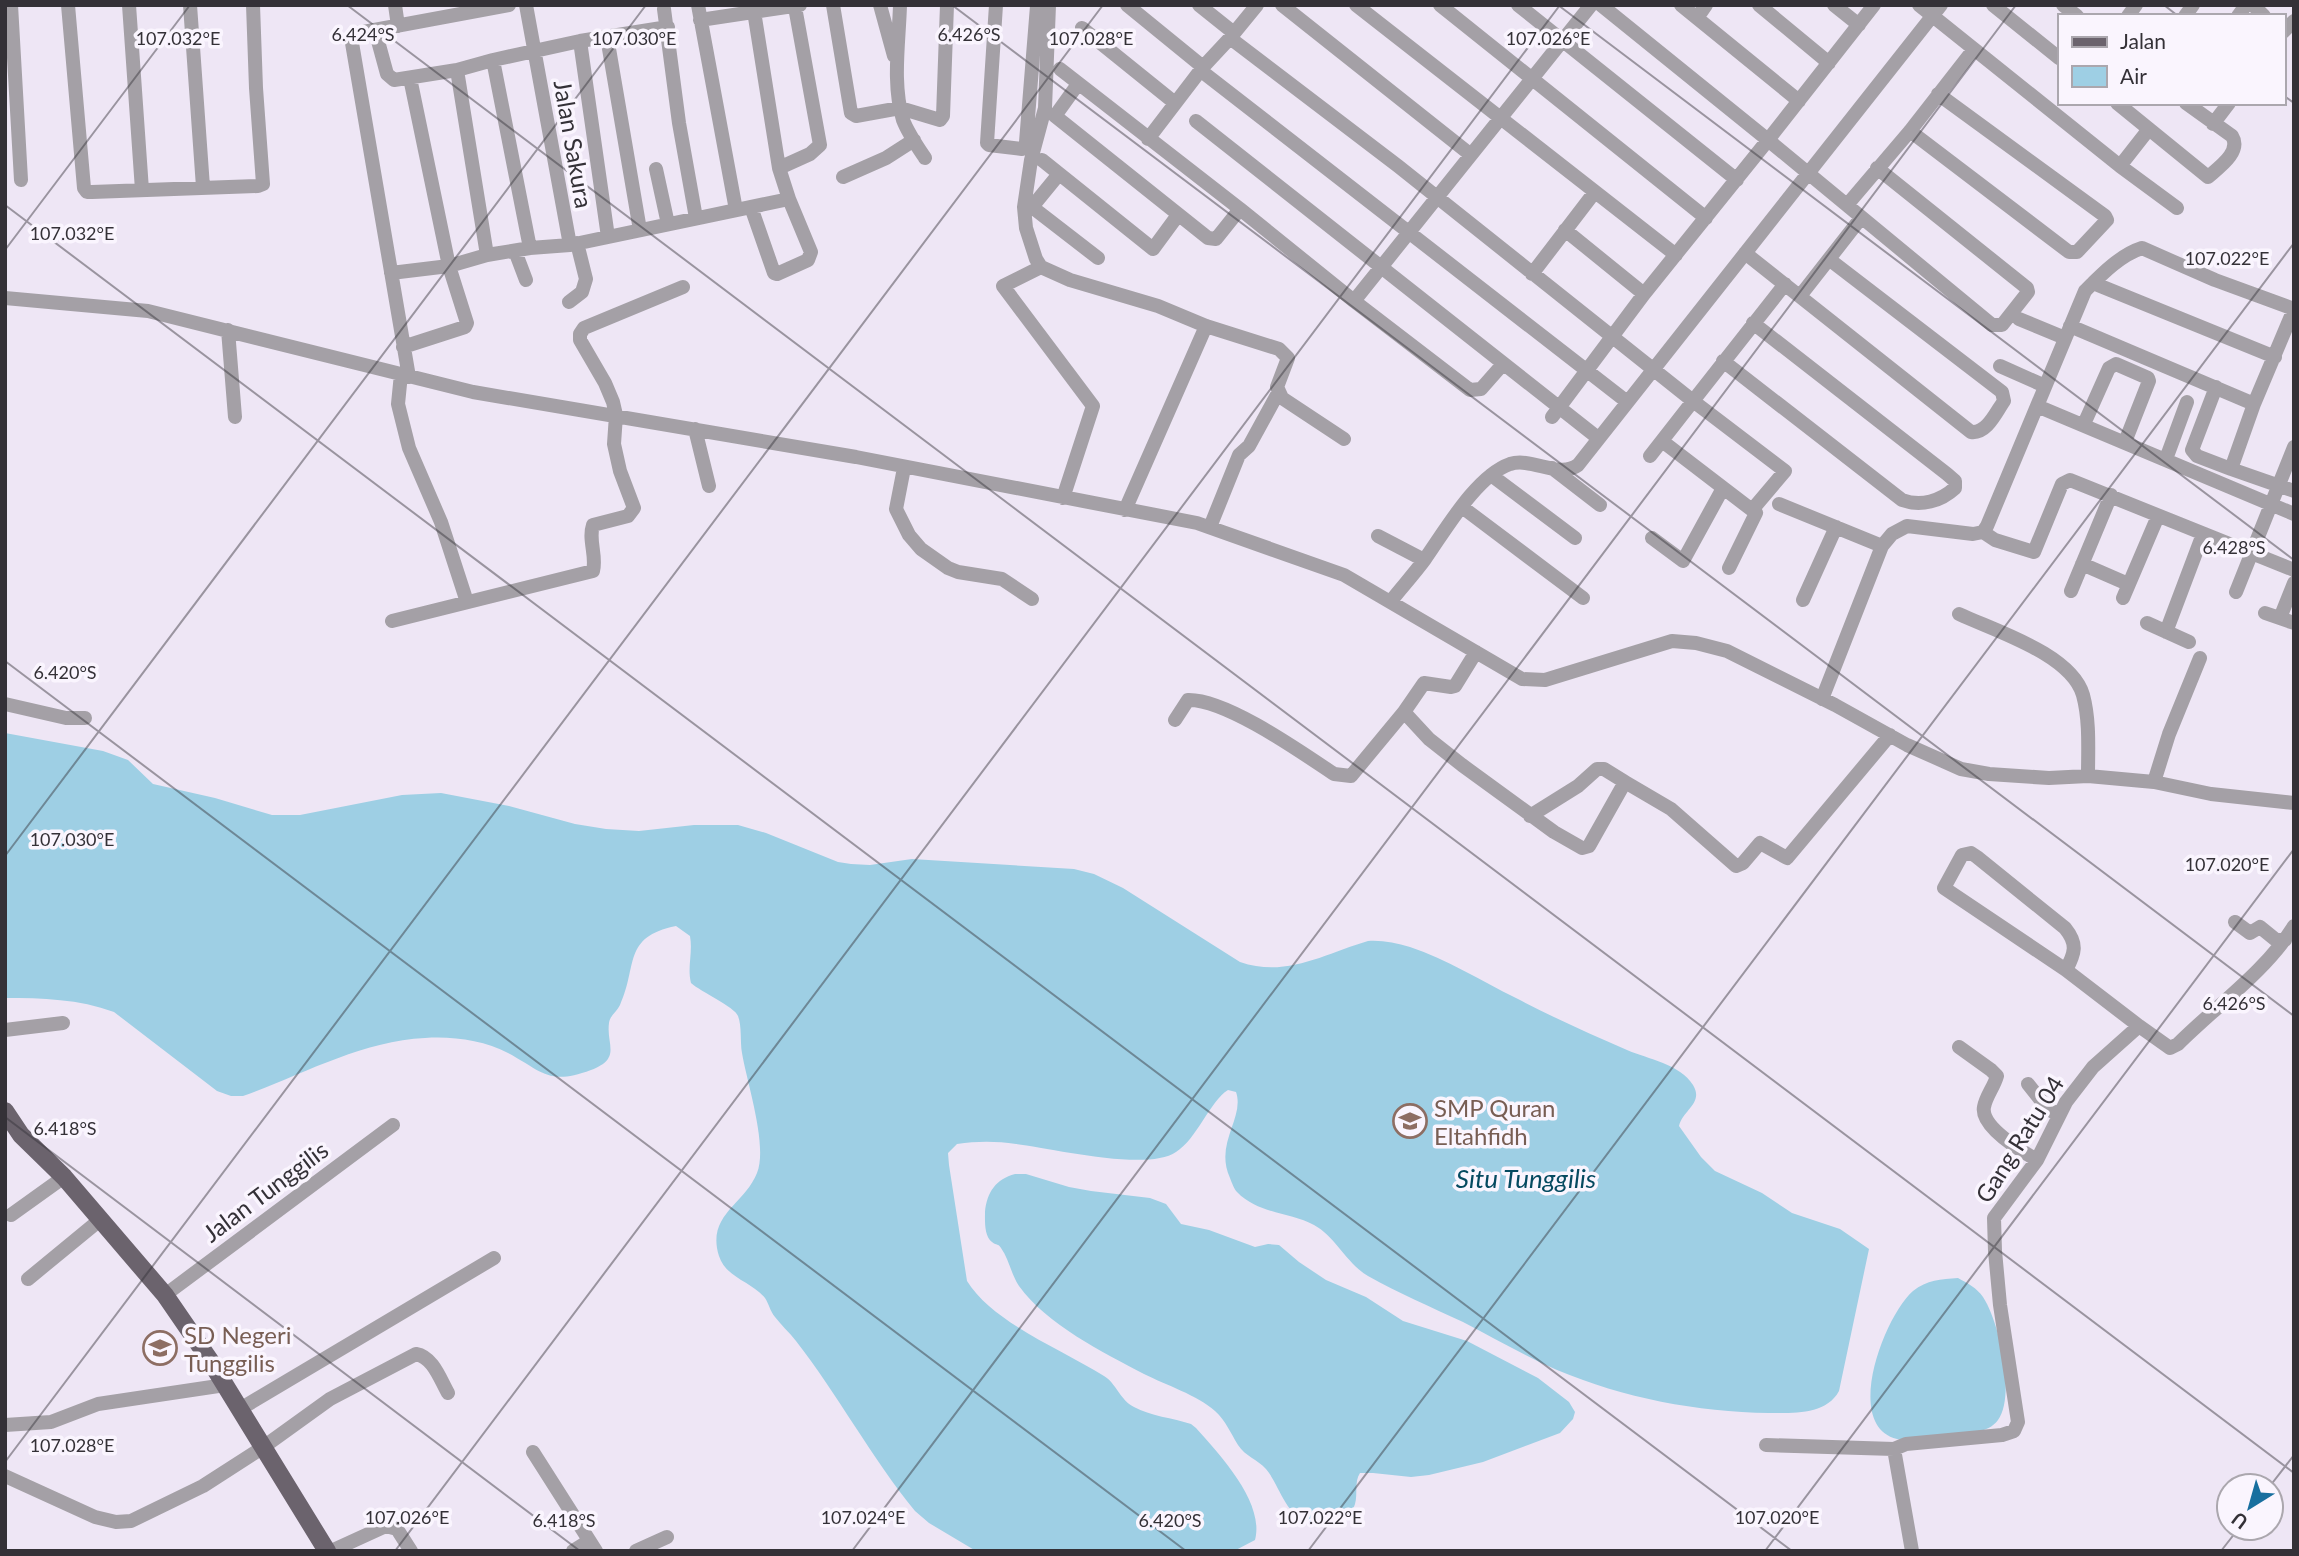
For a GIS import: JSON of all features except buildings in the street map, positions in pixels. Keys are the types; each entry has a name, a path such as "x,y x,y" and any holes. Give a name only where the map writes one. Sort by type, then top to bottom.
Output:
{"main road":[{"path":"5,1111 21,1135 64,1177 165,1295 329,1551"}],"street":[{"path":"11,5 21,180"},
{"path":"68,5 84,188 87,192 263,184 265,180 256,88 253,5"},
{"path":"130,5 142,190"},
{"path":"190,5 203,187"},
{"path":"395,5 398,26"},
{"path":"467,602 441,522 409,448 398,404 405,375 403,347 352,43 353,37 358,33 509,5"},
{"name":"Jalan Sakura","path":"526,5 573,244 586,279 582,292 569,302"},
{"path":"833,5 851,113 856,116 900,108 940,120 943,118 947,5"},
{"path":"880,5 898,67"},
{"path":"900,5 900,108 906,128 925,158"},
{"path":"996,5 986,143 1022,149 1026,145 1039,6"},
{"path":"1127,5 1409,233 1626,401"},
{"path":"1147,139 1202,68 1257,5"},
{"path":"1282,5 1471,155"},
{"path":"1356,5 1676,255"},
{"path":"1440,5 1706,218"},
{"path":"1518,5 1737,180"},
{"path":"1354,300 1591,5"},
{"path":"1601,5 1993,326 2001,325 2028,292 2027,288 1877,168"},
{"path":"1681,5 1799,101"},
{"path":"1697,18 1706,5"},
{"path":"1759,5 1829,62"},
{"path":"1834,5 1859,25"},
{"path":"1555,412 1644,294 1874,5"},
{"path":"1919,5 1937,11 1974,50 2177,208"},
{"path":"1993,5 2058,57"},
{"path":"736,210 699,12 797,6 820,145 810,154 779,168"},
{"path":"1039,6 1045,108 1031,160 1024,207 1026,228 1041,267 1279,349 1285,353 1287,363 1277,387 1282,398 1344,439"},
{"path":"1203,6 1232,36 1785,471 1752,510"},
{"path":"751,206 772,271 777,274 808,260 811,254 779,168 754,8"},
{"path":"664,9 679,123 696,218"},
{"path":"1391,601 1462,506 1491,475 1517,463 1573,468 1937,11"},
{"path":"376,30 387,74 394,80 457,70 580,41 668,27"},
{"path":"1082,27 1175,103"},
{"path":"607,37 640,230"},
{"path":"580,41 608,237"},
{"path":"1847,205 1974,50"},
{"path":"493,60 526,280"},
{"path":"1060,69 1470,390 1481,389 1503,364"},
{"path":"457,70 487,255"},
{"path":"403,347 466,325 449,266 410,78"},
{"path":"1078,84 1055,116 1178,215 1212,240 1216,239 1240,209"},
{"path":"1910,131 2069,252 2077,252 2103,227 2107,220 2105,216 1938,94"},
{"path":"2119,105 2207,177 2228,158 2235,142 2232,136 2189,105"},
{"path":"2213,124 2227,105"},
{"path":"1196,121 1503,364 1555,412 1598,438"},
{"path":"2120,166 2149,129"},
{"path":"843,177 886,158 914,140"},
{"path":"1042,160 1153,249 1178,215"},
{"path":"656,169 668,224"},
{"path":"1059,174 1032,207 1098,258"},
{"path":"1532,274 1594,193"},
{"path":"391,273 449,266 522,249 573,244 789,199"},
{"path":"1800,296 1861,218"},
{"path":"1566,230 1644,294"},
{"path":"1983,532 2085,291 2132,251 2141,248 2294,309 2254,404 2231,469"},
{"path":"1745,253 1971,432 1977,433 1984,429 2004,401 2002,392 1830,260"},
{"path":"1041,267 1003,286 1093,406 1063,498"},
{"path":"1650,456 1785,284"},
{"path":"2093,284 2275,357"},
{"path":"392,621 593,571 593,525 628,516 634,508 620,471 614,444 616,415 605,383 580,340 580,334 584,328 683,288"},
{"path":"5,298 148,311 473,392 695,429 1210,527 1344,575 1522,679 1545,680 1672,641 1696,643 1727,651 1918,750 1961,769 2031,777 2088,776 2154,782 2211,794 2294,803"},
{"path":"2019,319 2068,332 2216,387 2254,404"},
{"path":"1723,361 1902,500 1915,503 1932,502 1946,496 1955,488 1955,481 1947,474 1753,323"},
{"path":"1125,510 1206,326"},
{"path":"228,330 235,417"},
{"path":"2084,424 2109,368 2116,364 2149,381 2125,442"},
{"path":"2000,366 2045,386"},
{"path":"2216,387 2192,450 2197,456 2294,491"},
{"path":"1210,527 1239,454 1249,446 1279,393"},
{"path":"2166,459 2187,402"},
{"path":"2037,406 2294,514"},
{"path":"695,429 709,486"},
{"path":"1662,441 1756,513 1729,568"},
{"path":"2236,592 2294,447"},
{"path":"904,468 896,509 909,535 921,549 948,568 1002,579 1032,599"},
{"path":"1552,468 1600,505"},
{"path":"1491,475 1575,538"},
{"path":"1822,699 1882,546 1892,534 1907,526 1973,534 1983,532 1996,540 2034,552 2066,481 2070,480 2111,495 2294,570"},
{"path":"1652,538 1684,561 1723,488"},
{"path":"2071,591 2111,495"},
{"path":"1779,504 1882,546"},
{"path":"1462,506 1583,598"},
{"path":"2082,564 2126,591 2158,516"},
{"path":"1803,600 1836,527"},
{"path":"2166,632 2203,534"},
{"path":"1378,536 1424,560"},
{"path":"2265,613 2287,621 2294,583"},
{"path":"1959,614 2050,656 2075,680 2083,694 2089,740 2088,776"},
{"path":"2147,623 2189,642"},
{"path":"1175,720 1188,700 1209,702 1252,723 1334,774 1351,776 1405,712 1424,683 1455,686 1476,652"},
{"path":"2154,782 2169,734 2200,659"},
{"path":"5,704 66,718 85,718"},
{"path":"1405,712 1429,739 1530,816 1580,848 1587,848 1625,782"},
{"path":"1530,816 1578,786 1597,769 1604,769 1671,809 1736,866 1743,863 1760,843 1787,858 1890,735"},
{"path":"2066,970 2075,951 2075,942 2065,928 1977,857 1971,853 1962,855 1944,888 2066,970 2165,1045 2175,1047 2285,940 2294,926"},
{"path":"2235,922 2250,933 2260,927 2276,940 2285,940"},
{"path":"5,1030 63,1023"},
{"name":"Gang Ratu 04","path":"1894,1449 1906,1444 2002,1435 2014,1431 2017,1427 2016,1401 2000,1305 1994,1218 2037,1160 2058,1115 2093,1067 2139,1026"},
{"path":"1959,1047 1997,1076 1984,1107 1983,1115 1987,1122 2037,1160"},
{"path":"2028,1084 2047,1108 2058,1115"},
{"name":"Jalan Tunggilis","path":"165,1295 393,1125"},
{"path":"11,1215 64,1177"},
{"path":"28,1279 101,1219"},
{"path":"240,1409 494,1258"},
{"path":"5,1476 95,1517 116,1522 131,1521 203,1486 330,1399 416,1354 424,1355 430,1361 448,1393"},
{"path":"5,1425 51,1422 98,1404 225,1385"},
{"path":"1766,1445 1894,1449 1912,1551"},
{"path":"533,1452 593,1546 573,1551"},
{"path":"329,1551 386,1526 397,1529 411,1551"},
{"path":"636,1551 667,1537"}],"water":[{"name":"Situ Tunggilis","path":"5,733 103,751 128,760 153,784 272,815 300,815 402,795 441,793 606,829 639,831 694,825 738,825 766,833 838,862 851,864 870,865 912,859 1074,869 1094,874 1123,888 1240,962 1257,966 1289,966 1368,941 1389,942 1424,952 1571,1025 1680,1072 1693,1085 1696,1097 1679,1126 1701,1157 1715,1171 1762,1193 1792,1213 1840,1229 1869,1249 1839,1391 1826,1405 1808,1411 1769,1413 1715,1410 1635,1396 1582,1380 1533,1359 1368,1276 1353,1264 1329,1236 1314,1225 1264,1209 1237,1192 1226,1165 1225,1153 1238,1102 1236,1092 1228,1090 1221,1095 1184,1146 1162,1158 1144,1160 1098,1157 994,1142 957,1144 948,1153 967,1281 979,1296 1011,1323 1104,1376 1134,1407 1191,1424 1196,1428 1227,1465 1247,1495 1256,1525 1255,1540 1234,1551 976,1551 929,1523 915,1511 811,1362 773,1315 765,1298 722,1263 716,1242 718,1230 722,1220 757,1173 760,1147 742,1053 738,1016 731,1008 691,983 690,936 676,926 659,931 639,946 620,1005 610,1020 610,1056 591,1070 565,1077 555,1076 538,1071 489,1045 456,1038 425,1038 378,1045 332,1060 243,1096 231,1096 217,1091 114,1012 74,1002 5,998"},
{"path":"1015,1174 1026,1174 1091,1191 1150,1198 1166,1204 1181,1224 1209,1230 1255,1247 1279,1245 1326,1280 1366,1297 1403,1321 1467,1341 1538,1378 1569,1402 1575,1412 1573,1419 1560,1433 1483,1462 1411,1477 1360,1473 1355,1504 1348,1513 1321,1522 1300,1518 1288,1507 1271,1475 1241,1449 1225,1423 1208,1405 1111,1357 1060,1325 1030,1300 1014,1277 1004,1252 988,1236 985,1224 990,1193 1003,1179"},
{"path":"1958,1278 1981,1294 1995,1323 2005,1376 2003,1409 1994,1425 1983,1430 1923,1440 1897,1439 1881,1430 1872,1413 1874,1369 1881,1345 1891,1322 1913,1291 1929,1282"}],"place":[{"name":"SMP Quran Eltahfidh","path":"1410,1121"},
{"name":"SD Negeri Tunggilis","path":"160,1348"}]}
